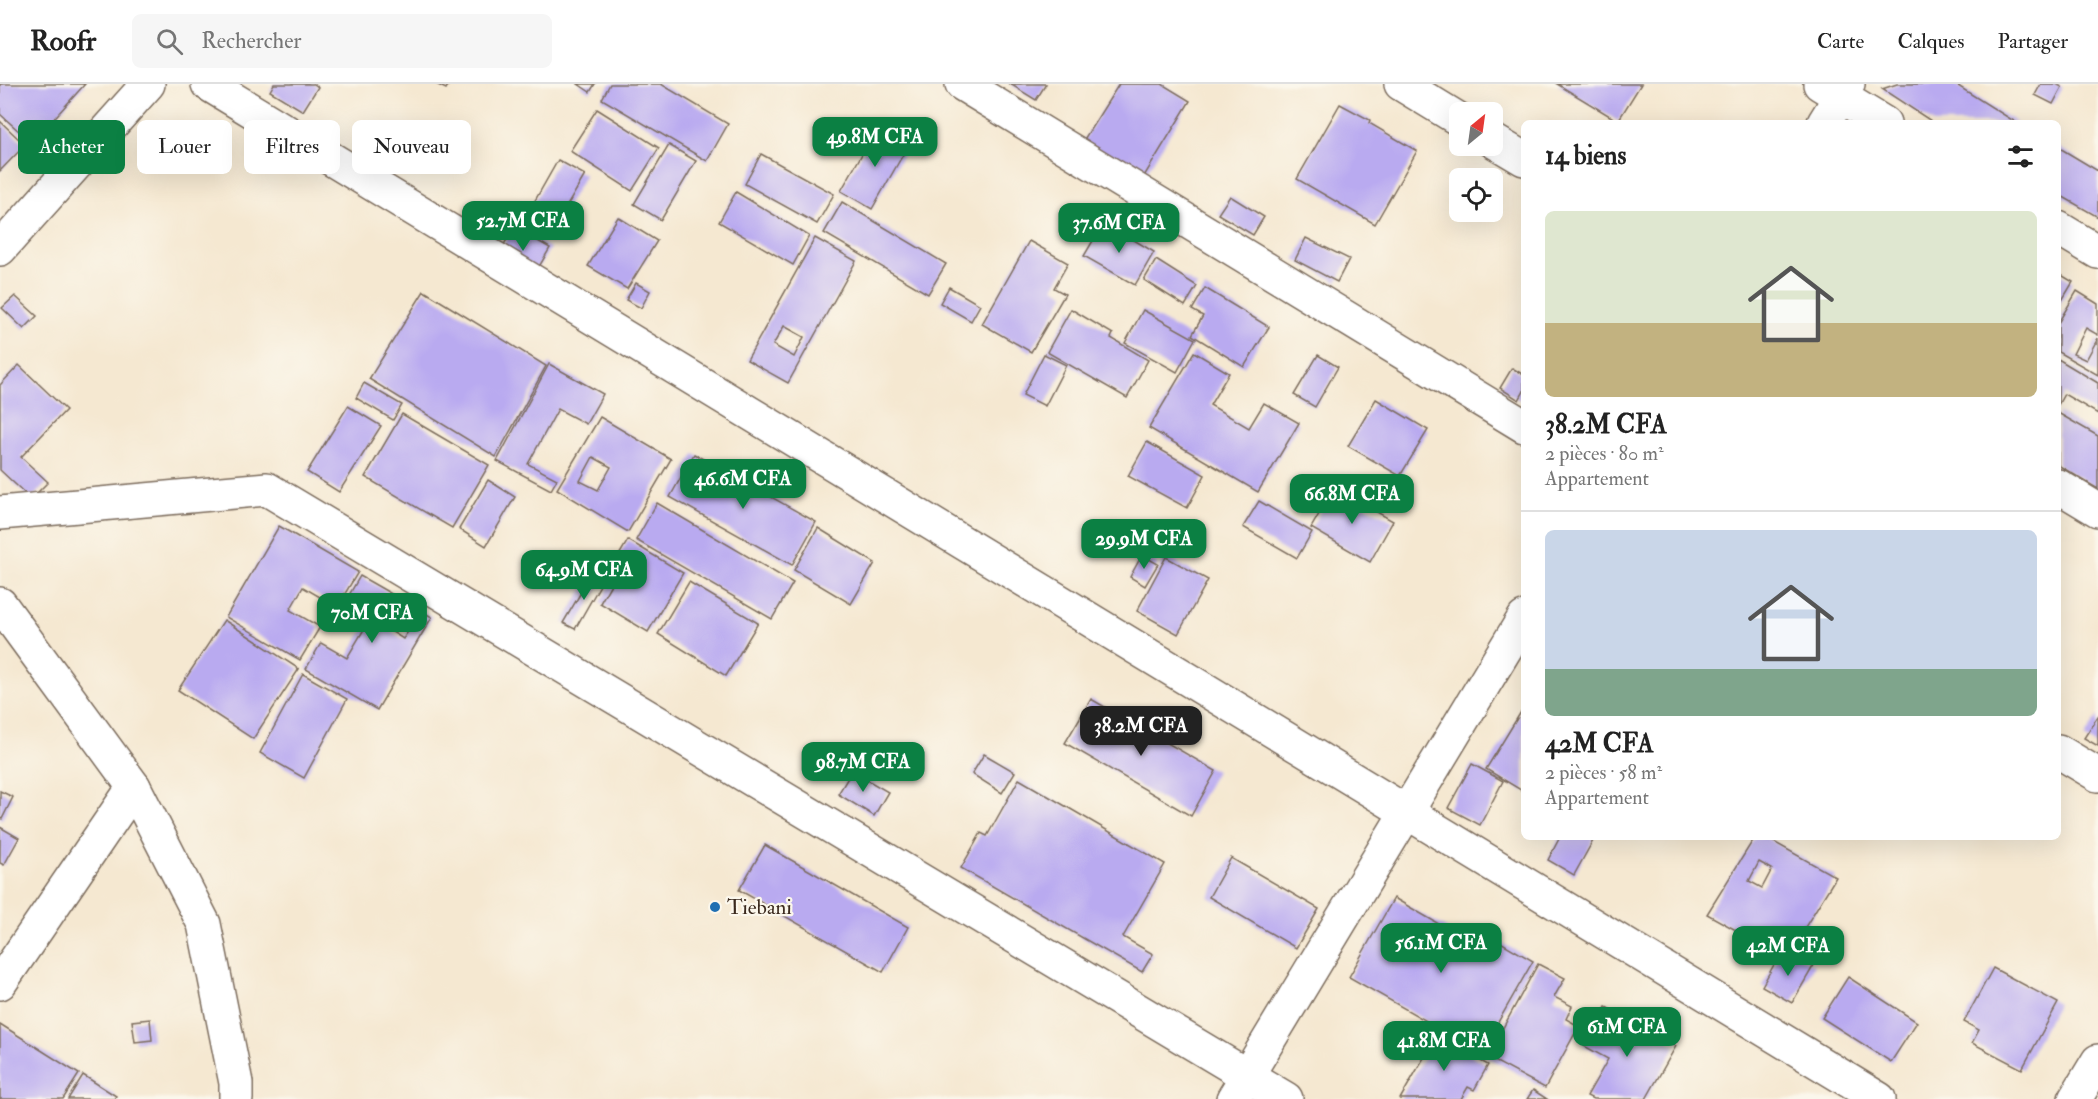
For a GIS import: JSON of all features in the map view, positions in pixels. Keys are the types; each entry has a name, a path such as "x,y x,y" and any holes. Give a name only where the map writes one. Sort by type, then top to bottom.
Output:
{"street":[{"path":"0,249 148,84"},
{"path":"208,84 1879,1099"},
{"path":"962,84 1521,424"},
{"path":"1401,84 1449,113"},
{"path":"1833,97 1878,120"},
{"path":"1503,147 1521,157"},
{"path":"2061,230 2098,252"},
{"path":"2061,488 2098,510"},
{"path":"0,513 267,489 1239,1087 1286,1099"},
{"path":"0,604 134,787 204,924 236,1083 236,1099"},
{"path":"1239,1087 1521,623"},
{"path":"2061,753 2098,775"},
{"path":"0,983 134,787"},
{"path":"2075,1099 2098,1061"}],"building":[{"path":"0,84 85,84 53,120 18,120 18,130 0,114"},
{"path":"274,84 314,84 318,87 303,111 270,91"},
{"path":"436,84 449,84 446,89"},
{"path":"578,84 595,84 590,92"},
{"path":"610,84 661,84 728,124 707,161 602,99"},
{"path":"1010,84 1046,84 1036,100"},
{"path":"1119,84 1162,84 1190,101 1143,178 1083,141"},
{"path":"1557,84 1641,84 1619,120"},
{"path":"1897,84 1955,84 2012,120 1929,120 1882,89"},
{"path":"2041,84 2056,84 2062,87 2053,104 2035,95"},
{"path":"1340,104 1370,120 1369,123 1417,151 1375,224 1297,179"},
{"path":"597,109 659,148 632,191 570,151"},
{"path":"0,121 18,138 18,152 0,171"},
{"path":"878,126 909,144 872,209 841,191"},
{"path":"669,145 696,161 661,220 634,204"},
{"path":"2061,149 2098,171 2098,217 2061,196"},
{"path":"761,154 834,194 817,224 745,184"},
{"path":"558,160 585,175 550,235 524,220"},
{"path":"736,192 809,236 793,265 719,222"},
{"path":"1230,196 1264,217 1253,235 1218,214"},
{"path":"842,202 946,264 928,294 824,233"},
{"path":"618,217 657,241 627,289 588,266"},
{"path":"1104,222 1154,252 1135,285 1084,256"},
{"path":"514,227 550,248 533,277 497,257"},
{"path":"815,238 856,261 788,383 747,360","holes":["784,326 804,337 794,357 773,345"]},
{"path":"1306,238 1349,259 1337,282 1295,260"},
{"path":"1029,241 1068,263 1054,288 1065,294 1031,352 982,324"},
{"path":"1156,260 1197,286 1185,306 1144,280"},
{"path":"2061,275 2073,282 2061,302"},
{"path":"636,283 650,291 641,308 626,300"},
{"path":"949,287 980,305 971,321 940,303"},
{"path":"1205,288 1269,327 1244,367 1192,335 1203,316 1192,310"},
{"path":"424,291 546,366 496,457 369,379"},
{"path":"2077,291 2098,304 2098,335 2086,328 2073,354 2086,360 2098,338 2098,375 2061,354 2061,318"},
{"path":"15,296 37,316 24,329 2,308"},
{"path":"1071,309 1113,334 1111,338 1148,360 1127,398 1047,352"},
{"path":"1143,310 1195,339 1177,372 1125,343"},
{"path":"1194,352 1229,373 1210,405 1249,428 1264,403 1299,423 1258,492 1149,428"},
{"path":"1044,354 1066,365 1045,406 1023,395"},
{"path":"1318,355 1338,367 1315,407 1294,395"},
{"path":"2061,361 2098,383 2098,414 2064,394 2061,400"},
{"path":"549,364 603,394 586,424 558,409 528,464 557,479 551,490 497,461"},
{"path":"19,365 66,410 21,457 48,482 31,499 0,470 0,385"},
{"path":"1512,368 1521,373 1519,400 1500,388"},
{"path":"364,383 402,405 393,420 356,398"},
{"path":"1376,399 1428,430 1400,476 1348,446"},
{"path":"348,406 381,426 339,492 307,472"},
{"path":"402,414 489,465 452,528 365,477"},
{"path":"2061,415 2098,436 2098,489 2061,467"},
{"path":"600,417 671,459 628,532 557,489","holes":["593,457 611,467 598,490 580,481"]},
{"path":"1147,442 1205,475 1187,508 1128,476"},
{"path":"694,454 816,522 792,565 670,497"},
{"path":"488,480 515,497 486,546 459,529"},
{"path":"1334,488 1393,521 1370,562 1311,528"},
{"path":"1259,501 1312,532 1297,558 1243,527"},
{"path":"657,503 793,583 772,619 636,540"},
{"path":"279,526 358,572 337,607 303,587 290,610 320,627 300,660 226,617"},
{"path":"818,528 875,563 851,604 794,570"},
{"path":"628,540 683,573 648,632 600,603 611,584 604,581"},
{"path":"1142,555 1158,564 1145,586 1130,577"},
{"path":"1166,557 1208,580 1178,634 1137,611"},
{"path":"593,572 604,578 575,629 563,623"},
{"path":"360,576 432,617 377,710 306,669 321,643 347,658 366,626 340,611","holes":["393,616 411,627 403,639 386,628"]},
{"path":"689,582 758,623 726,676 658,634"},
{"path":"224,620 299,669 253,739 178,690"},
{"path":"303,674 347,699 304,778 260,753"},
{"path":"1091,699 1216,771 1191,816 1065,743"},
{"path":"1521,712 1521,790 1486,769"},
{"path":"2098,716 2098,746 2084,738"},
{"path":"984,754 1015,772 1002,793 972,774"},
{"path":"1472,764 1503,781 1480,825 1448,808"},
{"path":"852,771 888,792 874,816 838,794"},
{"path":"1019,779 1165,864 1123,937 1153,954 1142,972 961,868 981,833 987,836"},
{"path":"0,791 13,797 2,819 0,818"},
{"path":"0,827 19,838 4,865 0,863"},
{"path":"1558,840 1593,840 1574,875 1548,860"},
{"path":"1753,840 1770,840 1836,877 1786,958 1707,914","holes":["1759,862 1772,869 1762,888 1749,881"]},
{"path":"765,845 908,927 883,972 739,890"},
{"path":"1231,858 1319,909 1296,948 1209,897"},
{"path":"1394,898 1480,948 1487,934 1533,961 1481,1052 1349,977"},
{"path":"1793,954 1814,965 1792,1003 1762,986 1779,956 1789,962"},
{"path":"1538,964 1565,978 1554,997 1572,1006 1566,1019 1579,1026 1545,1088 1487,1057"},
{"path":"1993,968 2058,1003 2022,1069 1972,1043 1979,1030 1964,1022"},
{"path":"1848,977 1917,1022 1891,1062 1822,1018"},
{"path":"1606,1007 1676,1046 1646,1099 1593,1099 1587,1096 1608,1059 1584,1046"},
{"path":"150,1019 152,1040 135,1042 132,1021"},
{"path":"0,1024 79,1074 63,1099 0,1099"},
{"path":"1431,1033 1488,1065 1474,1090 1468,1087 1461,1099 1400,1099 1426,1054 1421,1052"},
{"path":"83,1075 116,1096 114,1099 68,1099"},
{"path":"1533,1090 1547,1099 1527,1099"}],"place":[{"name":"Tiebani","path":"715,907"}]}
